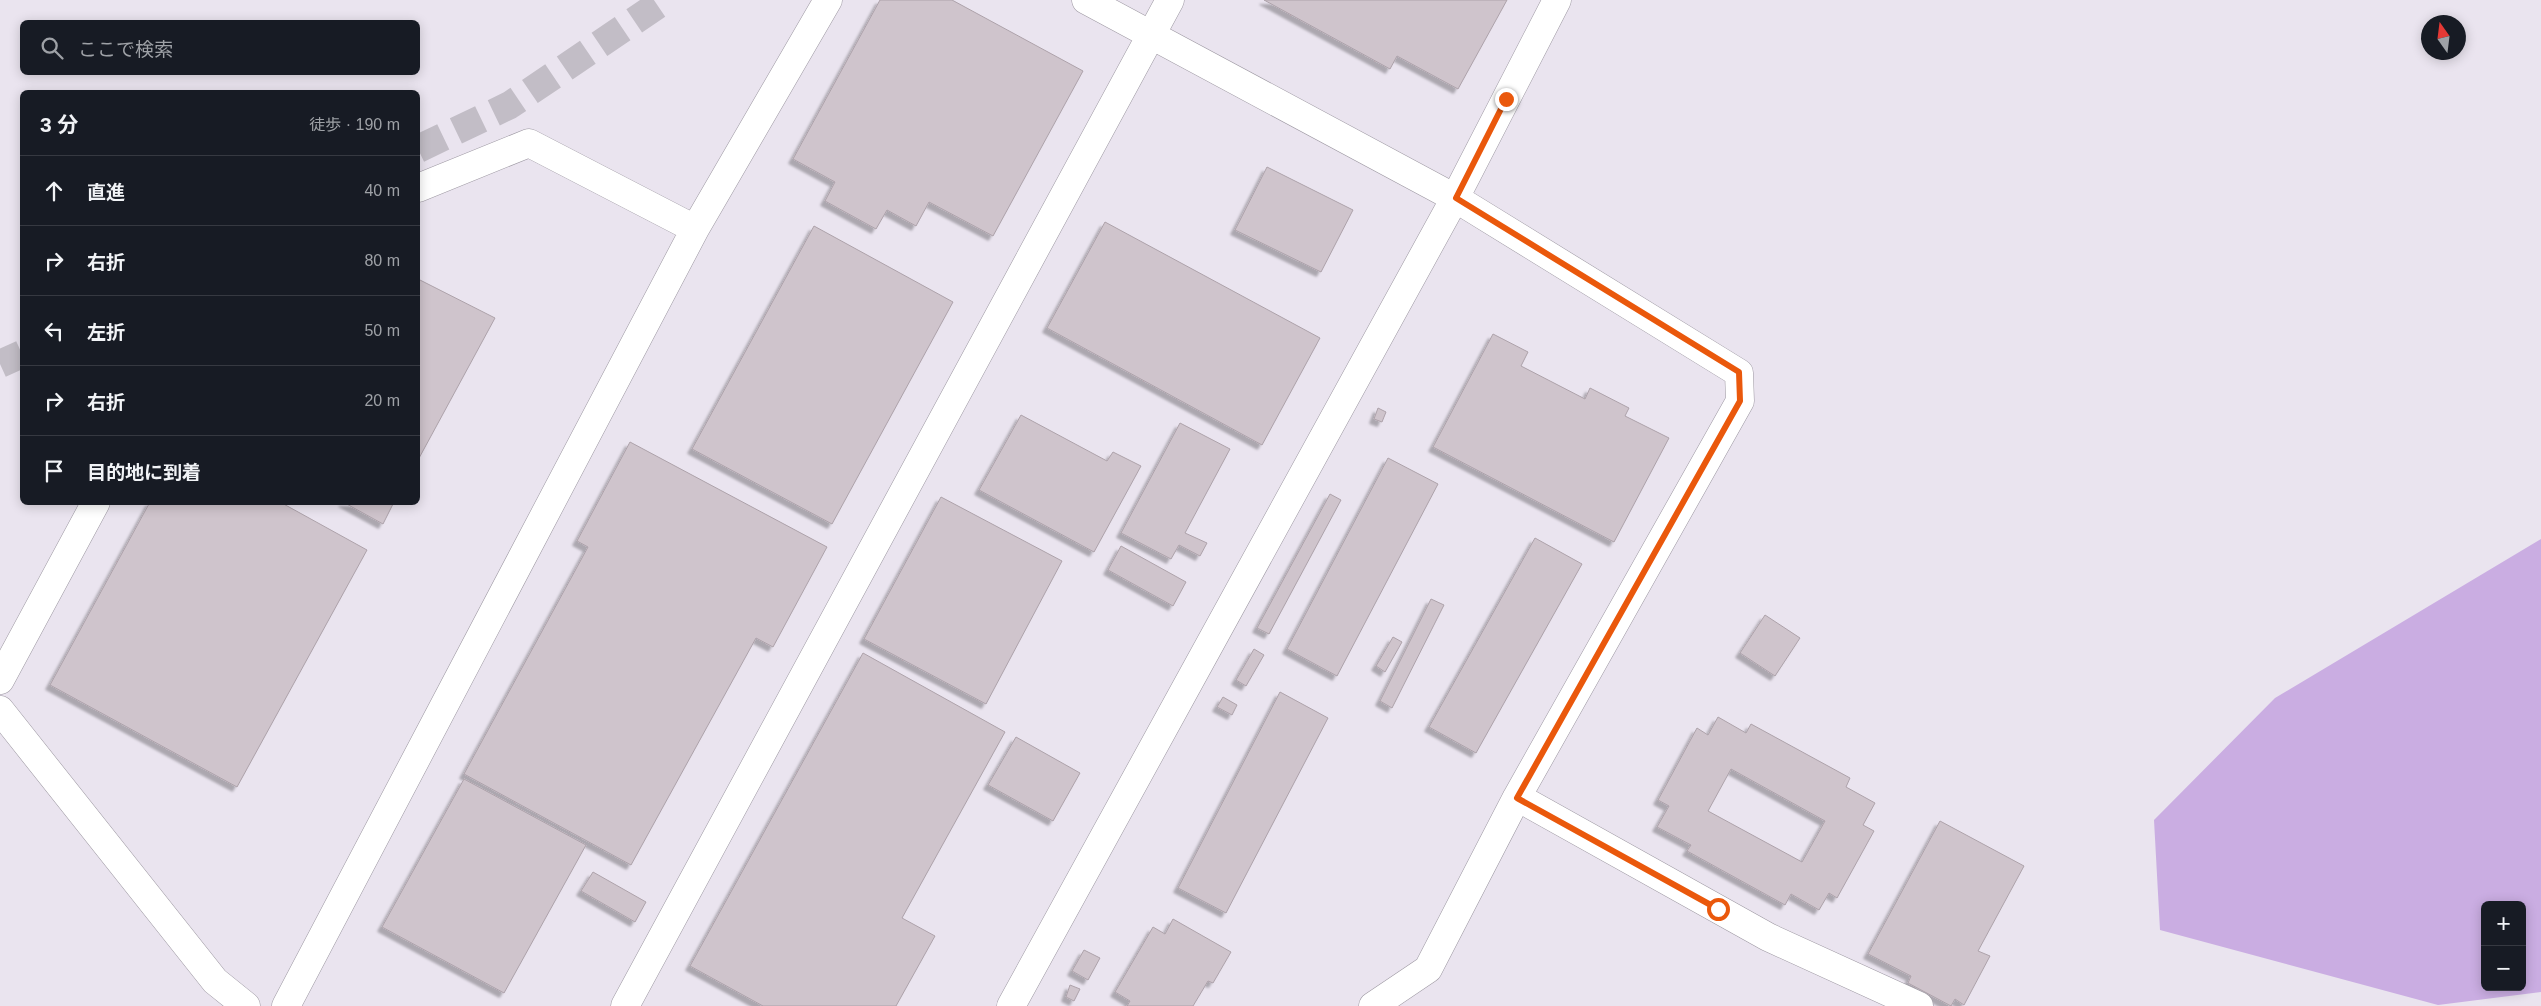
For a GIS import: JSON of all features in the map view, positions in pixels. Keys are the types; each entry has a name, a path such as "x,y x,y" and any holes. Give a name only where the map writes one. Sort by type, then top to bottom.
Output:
{"street":[{"path":"286,1006 695,229 828,0"},
{"path":"1086,0 1456,198 1739,372 1740,401 1517,798 1428,969 1373,1006"},
{"path":"625,1006 1170,0"},
{"path":"1011,1006 1456,198 1557,0"},
{"path":"420,187 529,143 695,229"},
{"path":"0,680 94,505"},
{"path":"0,710 215,981 246,1006"},
{"path":"1517,798 1768,937 1919,1006"}],"shaded area":[{"path":"2541,539 2541,992 2438,1005 2160,930 2154,820 2275,698"}],"building":[{"path":"880,0 952,0 1083,71 993,236 929,202 916,226 887,210 876,229 825,201 835,182 793,159"},
{"path":"1264,0 1507,0 1458,89 1397,56 1390,69"},
{"path":"1267,167 1353,210 1321,272 1235,230"},
{"path":"1105,222 1320,338 1262,445 1047,328"},
{"path":"814,226 953,302 832,524 692,449"},
{"path":"420,280 495,318 420,456"},
{"path":"1493,334 1528,352 1521,366 1585,399 1590,388 1629,408 1625,416 1669,438 1614,542 1433,447"},
{"path":"1378,408 1386,412 1382,422 1374,419"},
{"path":"1021,415 1107,461 1113,452 1141,466 1094,552 979,490"},
{"path":"1180,423 1230,449 1185,533 1207,543 1200,556 1179,545 1171,559 1121,533"},
{"path":"630,442 827,547 773,647 756,638 631,865 464,774 588,547 577,541"},
{"path":"1388,458 1438,484 1337,676 1287,649"},
{"path":"1330,494 1341,500 1269,634 1257,628"},
{"path":"941,497 1062,561 986,704 864,639"},
{"path":"148,505 285,505 367,550 237,787 50,685"},
{"path":"348,505 392,505 383,524"},
{"path":"1535,538 1582,564 1476,753 1429,727"},
{"path":"1121,546 1186,582 1173,606 1108,570"},
{"path":"1431,599 1444,605 1392,708 1380,701"},
{"path":"1765,615 1800,638 1775,676 1740,653"},
{"path":"1393,637 1402,642 1385,672 1376,666"},
{"path":"1254,649 1264,655 1246,686 1236,680"},
{"path":"863,653 1005,732 902,918 935,936 896,1006 763,1006 690,966"},
{"path":"1280,692 1328,718 1226,913 1178,888"},
{"path":"1223,697 1237,705 1232,715 1217,707"},
{"path":"1718,717 1746,733 1751,724 1850,778 1846,787 1875,803 1863,825 1874,831 1837,898 1829,893 1819,910 1791,894 1785,905 1687,851 1691,845 1657,827 1669,806 1658,800 1697,728 1708,735","holes":["1731,769 1825,821 1802,862 1708,811"]},
{"path":"1016,737 1080,773 1053,821 988,785"},
{"path":"464,779 586,845 504,993 382,927"},
{"path":"1940,821 2024,866 1978,951 1990,956 1964,1005 1955,999 1951,1006 1908,983 1911,976 1868,954"},
{"path":"593,872 646,902 635,922 581,891"},
{"path":"1173,919 1231,952 1213,983 1208,981 1193,1006 1127,1006 1130,1001 1115,992 1153,927 1165,934"},
{"path":"1084,950 1100,958 1088,980 1072,971"},
{"path":"1070,985 1080,989 1074,1001 1066,997"}],"tunnel":[{"path":"420,148 510,105 665,0"},
{"path":"0,364 20,355"}],"route":[{"path":"1506,99 1456,198 1739,372 1740,401 1517,798 1718,909"}]}
